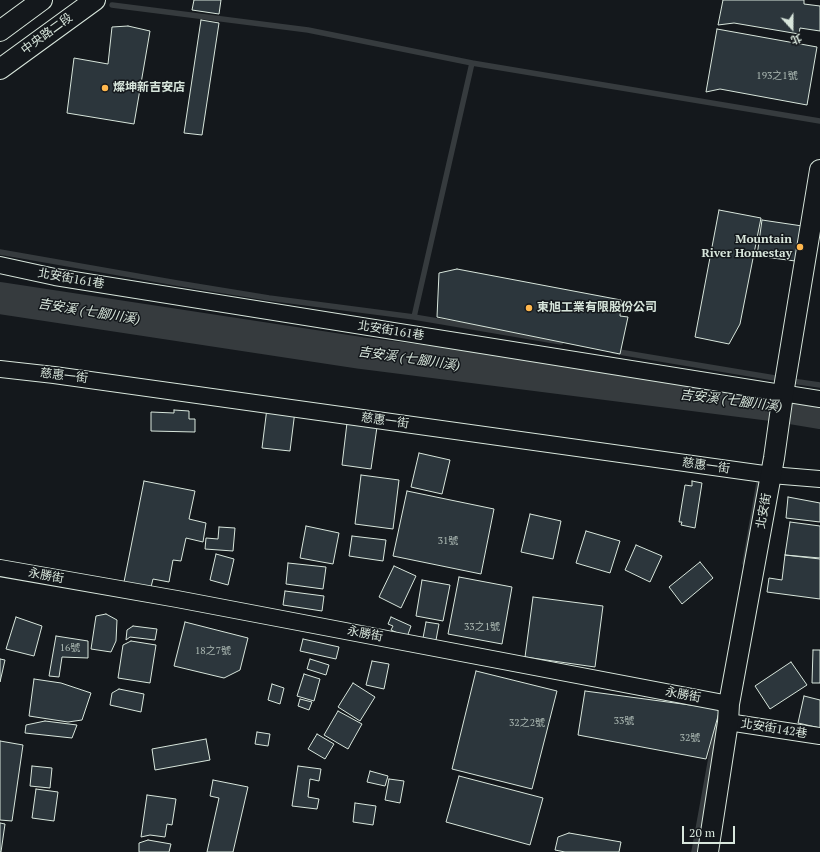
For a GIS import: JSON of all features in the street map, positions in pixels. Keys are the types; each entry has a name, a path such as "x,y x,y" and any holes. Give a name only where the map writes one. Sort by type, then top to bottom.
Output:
{"street":[{"path":"0,30 42,0"},
{"name":"中央路二段","path":"0,69 95,0"},
{"name":"北安街","path":"708,852 728,713 781,414 820,170"},
{"name":"北安街161巷","path":"0,265 55,277 820,399"},
{"name":"慈惠一街","path":"0,369 54,374 772,466 820,479"},
{"name":"永勝街","path":"0,568 178,599 728,713"},
{"name":"北安街142巷","path":"728,713 820,736"}],"building":[{"path":"194,0 221,0 219,14 192,10"},
{"path":"723,0 804,0 804,4 820,6 820,31 800,28 799,34 734,23 718,25"},
{"path":"201,20 219,23 202,135 184,133"},
{"name":"燦坤新吉安店","path":"128,26 150,31 134,124 67,113 74,58 108,64 112,27"},
{"path":"717,29 817,47 807,105 720,89 706,92"},
{"path":"719,210 761,218 740,324 729,344 695,337"},
{"path":"762,220 809,227 803,262 757,256"},
{"name":"東旭工業有限股份公司","path":"457,269 621,300 620,316 628,317 620,354 437,317 439,273"},
{"path":"267,408 295,411 290,451 262,448"},
{"path":"174,410 189,411 189,419 195,419 195,432 151,431 151,412 174,413"},
{"path":"347,423 377,427 371,469 342,465"},
{"path":"419,453 450,460 442,494 411,487"},
{"path":"361,475 399,480 393,529 355,524"},
{"path":"144,481 195,491 189,519 206,523 203,542 186,538 181,561 173,560 169,582 153,579 151,587 124,582"},
{"path":"692,481 702,483 695,528 681,525 682,522 679,522 685,485 692,486"},
{"path":"407,491 494,509 481,574 393,556"},
{"path":"788,497 820,503 820,522 786,518"},
{"path":"530,514 561,521 553,559 521,552"},
{"path":"790,522 820,526 820,558 785,555"},
{"path":"306,526 339,533 333,564 300,558"},
{"path":"219,527 235,528 233,551 205,549 206,538 218,539"},
{"path":"586,531 620,541 610,573 576,563"},
{"path":"352,536 386,540 383,561 349,556"},
{"path":"636,545 662,556 650,582 625,570"},
{"path":"216,554 234,559 228,585 210,580"},
{"path":"785,555 820,559 820,599 767,592 769,578 782,580"},
{"path":"700,562 713,578 682,604 669,587"},
{"path":"288,563 326,567 323,589 286,584"},
{"path":"394,566 416,576 401,608 379,597"},
{"path":"459,577 512,587 502,644 448,634"},
{"path":"422,580 450,585 443,621 416,616"},
{"path":"285,591 324,596 322,611 283,605"},
{"path":"533,597 603,606 595,667 525,657"},
{"path":"106,614 117,620 116,641 111,652 91,649 96,616"},
{"path":"16,617 42,626 34,656 6,649"},
{"path":"391,617 411,626 407,637 391,630 393,626 388,624"},
{"path":"185,622 248,638 240,670 224,678 174,666"},
{"path":"426,622 439,624 436,640 423,638"},
{"path":"133,626 157,629 155,640 130,637 126,640 127,630"},
{"path":"56,636 88,641 88,658 62,657 59,677 49,676"},
{"path":"303,639 339,647 336,659 300,651"},
{"path":"131,641 156,645 150,683 118,678 123,645"},
{"path":"813,650 820,650 820,683 812,683"},
{"path":"0,659 5,660 0,682"},
{"path":"310,659 329,665 326,675 307,669"},
{"path":"372,661 389,664 384,689 366,685"},
{"path":"791,662 807,685 770,709 755,686"},
{"path":"476,671 557,691 532,789 452,769"},
{"path":"304,674 320,679 314,701 297,696"},
{"path":"34,679 61,683 91,693 82,720 68,722 29,716"},
{"path":"353,683 375,697 360,721 338,707"},
{"path":"272,684 284,688 280,704 268,700"},
{"path":"119,689 144,694 141,712 110,705 112,693"},
{"path":"585,691 720,709 706,759 578,735"},
{"path":"804,696 820,700 820,728 798,723"},
{"path":"300,699 312,702 309,710 298,706"},
{"path":"338,711 362,724 348,749 324,735"},
{"path":"45,721 77,725 72,738 25,733 26,725"},
{"path":"257,732 270,734 268,746 255,744"},
{"path":"317,734 334,744 325,759 308,749"},
{"path":"206,739 210,760 155,770 152,749"},
{"path":"0,741 23,745 12,821 0,820"},
{"path":"32,766 52,768 50,788 30,786"},
{"path":"298,766 321,769 319,781 310,779 308,797 319,799 317,809 292,806"},
{"path":"370,771 388,776 385,786 367,782"},
{"path":"459,776 543,798 530,845 446,822"},
{"path":"389,779 404,781 400,803 385,800"},
{"path":"213,780 248,787 233,852 207,852 219,798 210,796"},
{"path":"36,789 58,792 54,821 32,818"},
{"path":"147,795 176,799 172,825 167,824 165,837 150,835 141,837"},
{"path":"355,803 376,806 373,825 353,822"},
{"path":"0,823 5,824 1,852 0,852"},
{"path":"569,833 621,842 619,852 565,852 555,850 558,837"},
{"path":"148,840 171,844 169,852 139,852 139,843"}],"waterway":[{"path":"112,5 308,30 472,63 820,121"},
{"path":"414,317 472,63"},
{"path":"0,252 269,298 414,317 561,342"},
{"name":"吉安溪 (七腳川溪)","path":"0,298 361,353 778,406 820,413"},
{"path":"613,351 820,385"},
{"path":"745,563 759,483"},
{"path":"694,852 720,708"}],"place":[{"name":"燦坤新吉安店","path":"105,88"},
{"name":"Mountain River Homestay","path":"800,247"},
{"name":"東旭工業有限股份公司","path":"529,308"}]}
